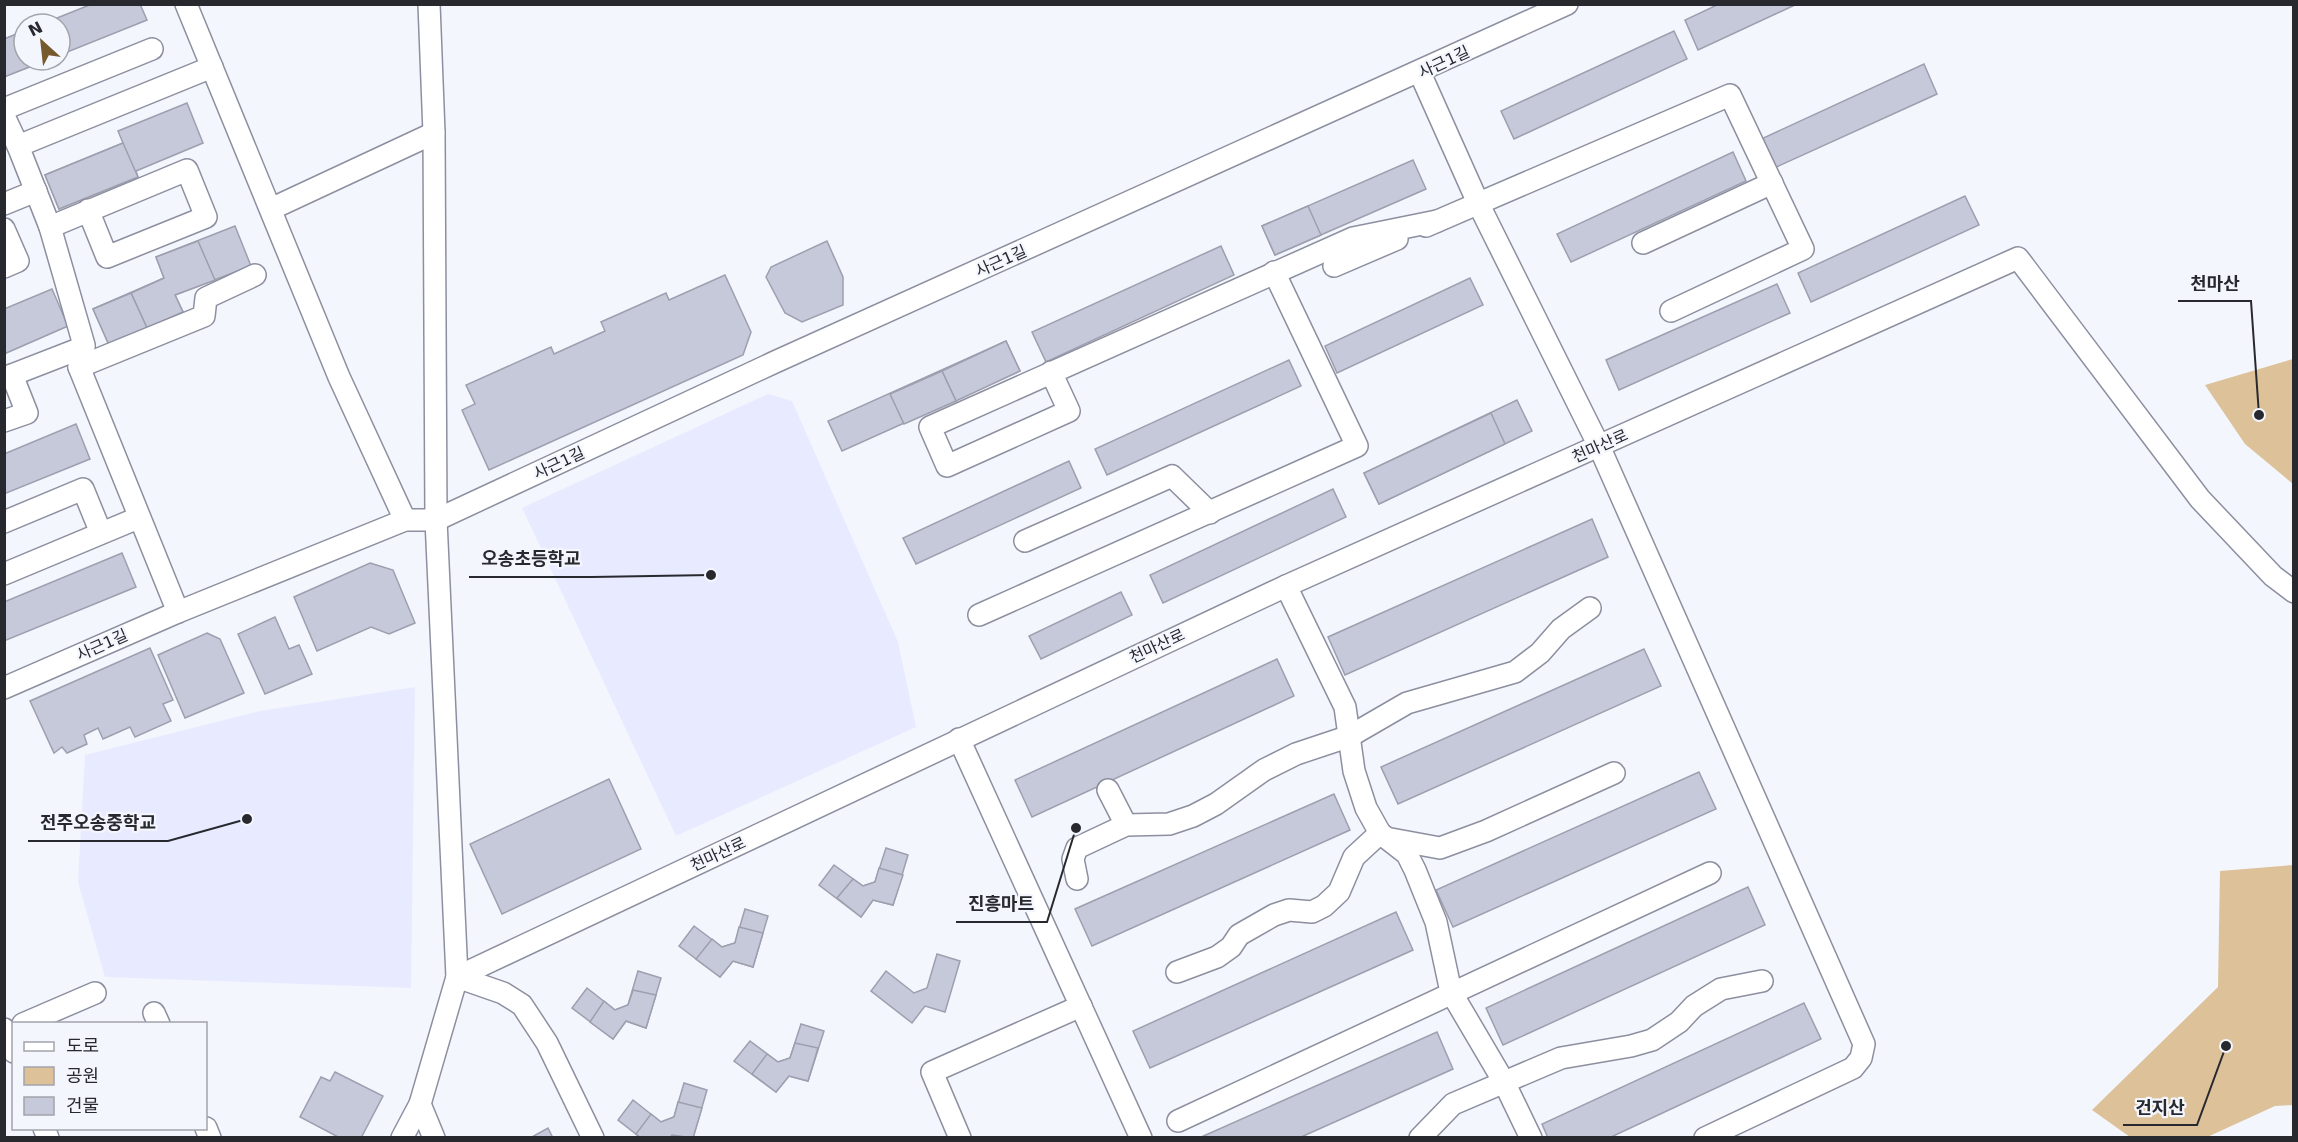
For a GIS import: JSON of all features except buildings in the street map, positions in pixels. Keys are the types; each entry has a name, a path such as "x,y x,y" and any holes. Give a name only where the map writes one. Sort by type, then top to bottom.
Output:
{"street":[{"path":"186,4 339,377 405,520"},
{"path":"402,1137 420,1104 457,977 436,520 434,133 429,4"},
{"name":"사근1길","path":"4,688 178,612 405,520 436,520 786,357 1420,73 1567,4"},
{"path":"4,109 152,49"},
{"path":"18,146 212,67"},
{"path":"1420,73 1479,205 1599,446 1864,1044 1861,1058 1853,1068 1705,1137"},
{"path":"1334,266 1730,95 1803,249 1671,311"},
{"path":"4,116 50,227 82,357 138,518 178,612"},
{"path":"271,209 434,133"},
{"path":"50,227 88,210 187,170 206,217 107,257 88,210"},
{"path":"1643,243 1772,183"},
{"path":"4,204 36,191"},
{"path":"1051,372 1069,411 947,466 930,427 1051,372 1274,272 1353,238 1437,221"},
{"path":"4,229 18,261 4,267"},
{"name":"천마산로","path":"457,977 1286,586 2018,258 2200,499 2273,576 2294,591"},
{"path":"979,615 1357,446 1274,272"},
{"path":"4,422 27,413 8,376 82,357 204,316 206,298 255,275"},
{"path":"1025,541 1172,476 1210,513"},
{"path":"4,522 83,489 101,532"},
{"path":"4,574 138,518"},
{"path":"1286,586 1345,707 1354,771 1366,808 1385,836 1407,854 1428,897 1436,922 1451,992 1504,1082 1531,1137"},
{"path":"1077,879 1073,859 1077,848 1126,825 1169,824 1193,816 1216,804 1250,778 1278,762 1350,736 1418,699 1515,672 1540,653 1561,629 1590,608"},
{"path":"959,739 1141,1137"},
{"path":"1177,972 1218,957 1239,936 1274,915 1289,910 1312,912 1324,906 1339,892 1354,857 1385,836 1440,848 1486,831 1614,773"},
{"path":"1108,790 1126,825"},
{"path":"1178,1120 1710,873"},
{"path":"457,977 503,993 522,1005 547,1043 593,1137"},
{"path":"1420,1137 1453,1104 1561,1058 1652,1040 1678,1022 1694,1006 1721,989 1762,981"},
{"path":"26,1022 95,993"},
{"path":"960,1137 932,1072 1081,1006"},
{"path":"5,1031 12,1047"},
{"path":"420,1104 435,1137"}],"shaded area":[{"path":"768,394 792,401 898,642 916,727 676,836 522,508"},
{"path":"415,687 411,988 105,977 78,882 85,755 260,711"}],"green space":[{"path":"2294,359 2293,484 2245,444 2205,385"},
{"path":"2293,865 2293,1105 2275,1106 2205,1138 2130,1137 2092,1110 2218,987 2220,871"}],"place":[{"name":"천마산","path":"2259,415"},
{"name":"오송초등학교","path":"711,575"},
{"name":"전주오송중학교","path":"247,819"},
{"name":"진흥마트","path":"1076,828"},
{"name":"건지산","path":"2226,1046"}]}
